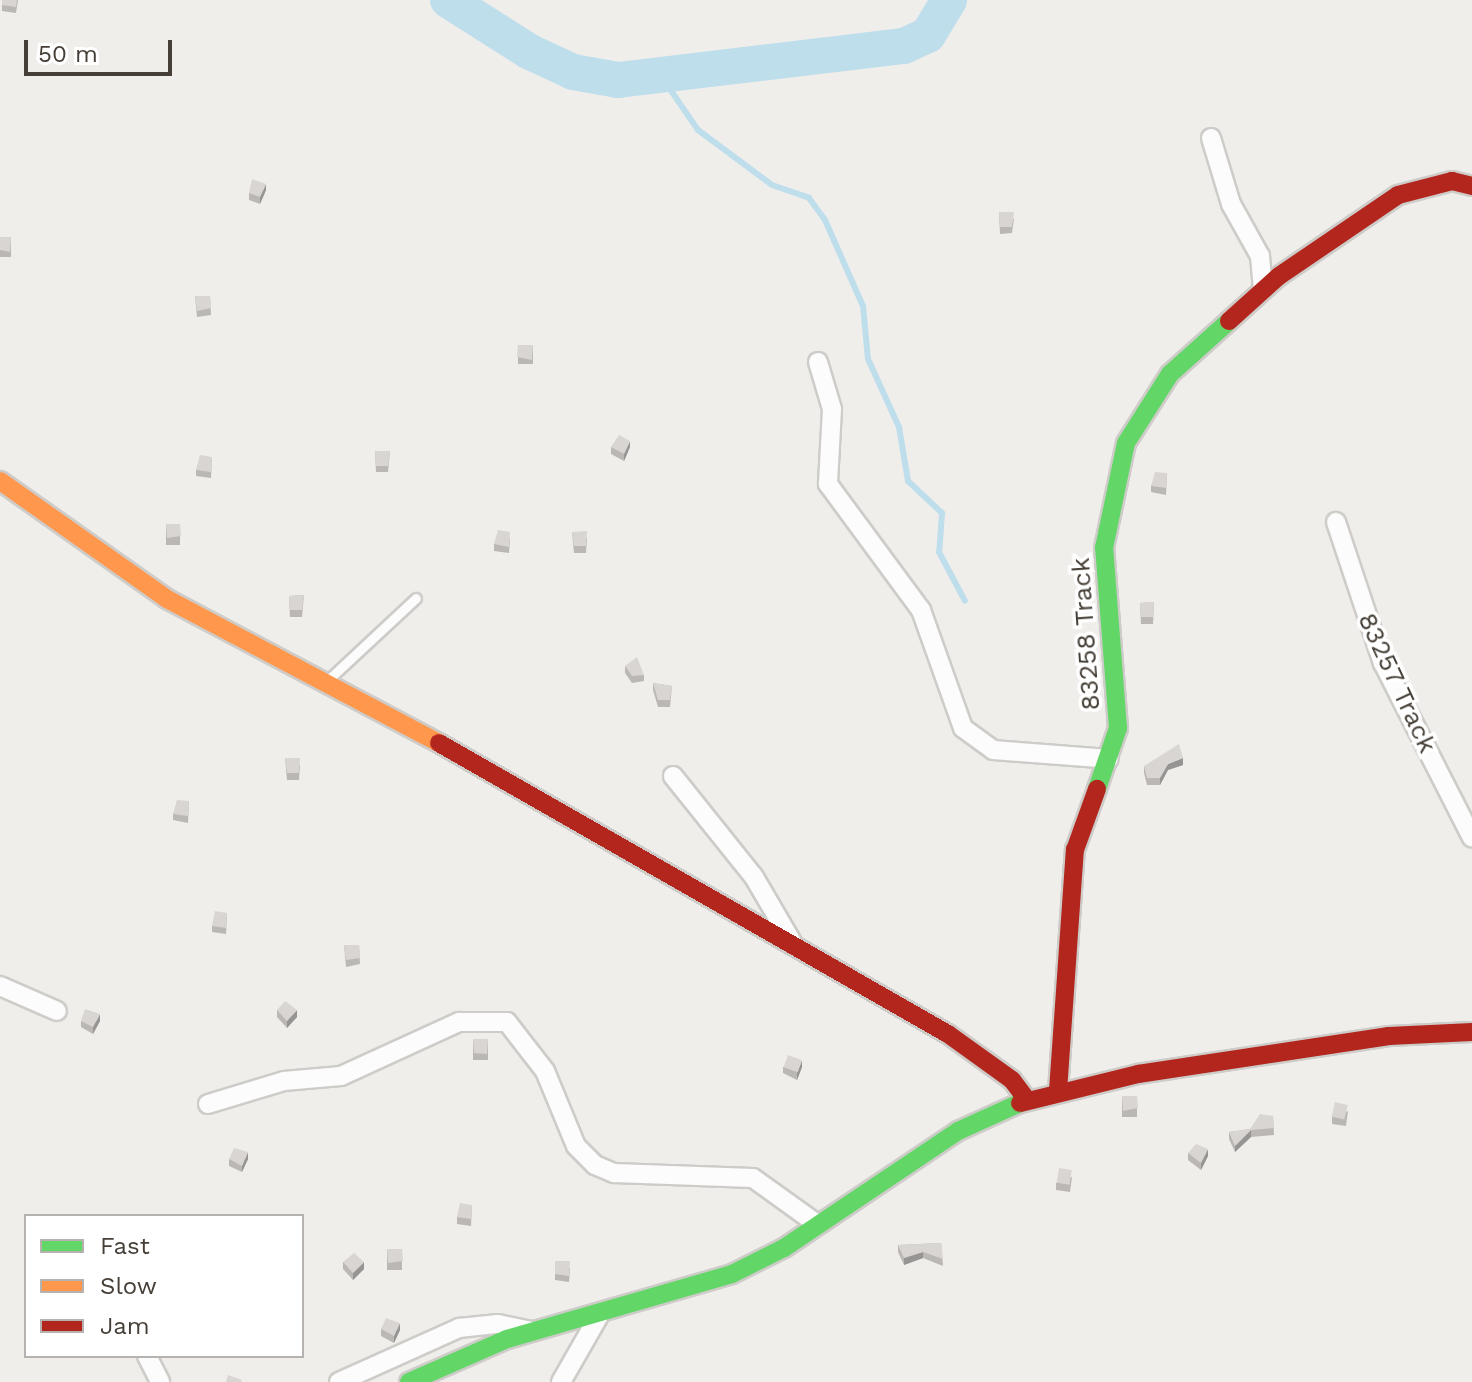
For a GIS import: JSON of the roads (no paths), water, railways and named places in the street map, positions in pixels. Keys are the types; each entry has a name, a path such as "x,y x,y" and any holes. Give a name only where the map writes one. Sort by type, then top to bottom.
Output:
{"street":[{"path":"1211,138 1231,204 1260,256 1263,289"},
{"name":"83258 Track","path":"1058,1091 1075,850 1109,759 1119,707 1104,548 1126,443 1170,374 1263,289 1398,195 1452,181 1472,186"},
{"path":"818,362 832,409 823,468 828,484 921,610 963,728 993,750 1109,759"},
{"path":"0,481 126,575 794,946 971,1049 1027,1100"},
{"name":"83257 Track","path":"1336,522 1383,663 1472,838"},
{"path":"673,776 754,877 794,946"},
{"path":"0,986 57,1011"},
{"path":"208,1104 284,1081 341,1076 459,1022 507,1022 536,1057 576,1146 595,1165 614,1173 753,1178 817,1224"},
{"path":"409,1382 532,1332 732,1274 817,1224 958,1131 1027,1100 1058,1091 1389,1036 1472,1032"},
{"path":"561,1382 600,1314"},
{"path":"339,1382 459,1328 498,1324 532,1332"},
{"path":"148,1358 160,1382"}],"lane":[{"path":"325,683 416,598"}],"waterway":[{"path":"448,0 530,52 573,72 618,80 904,46 928,35 949,0"},
{"path":"663,79 698,130 772,185 809,198 825,220 863,306 868,359 899,427 908,481 942,513 939,552 965,601"}]}
